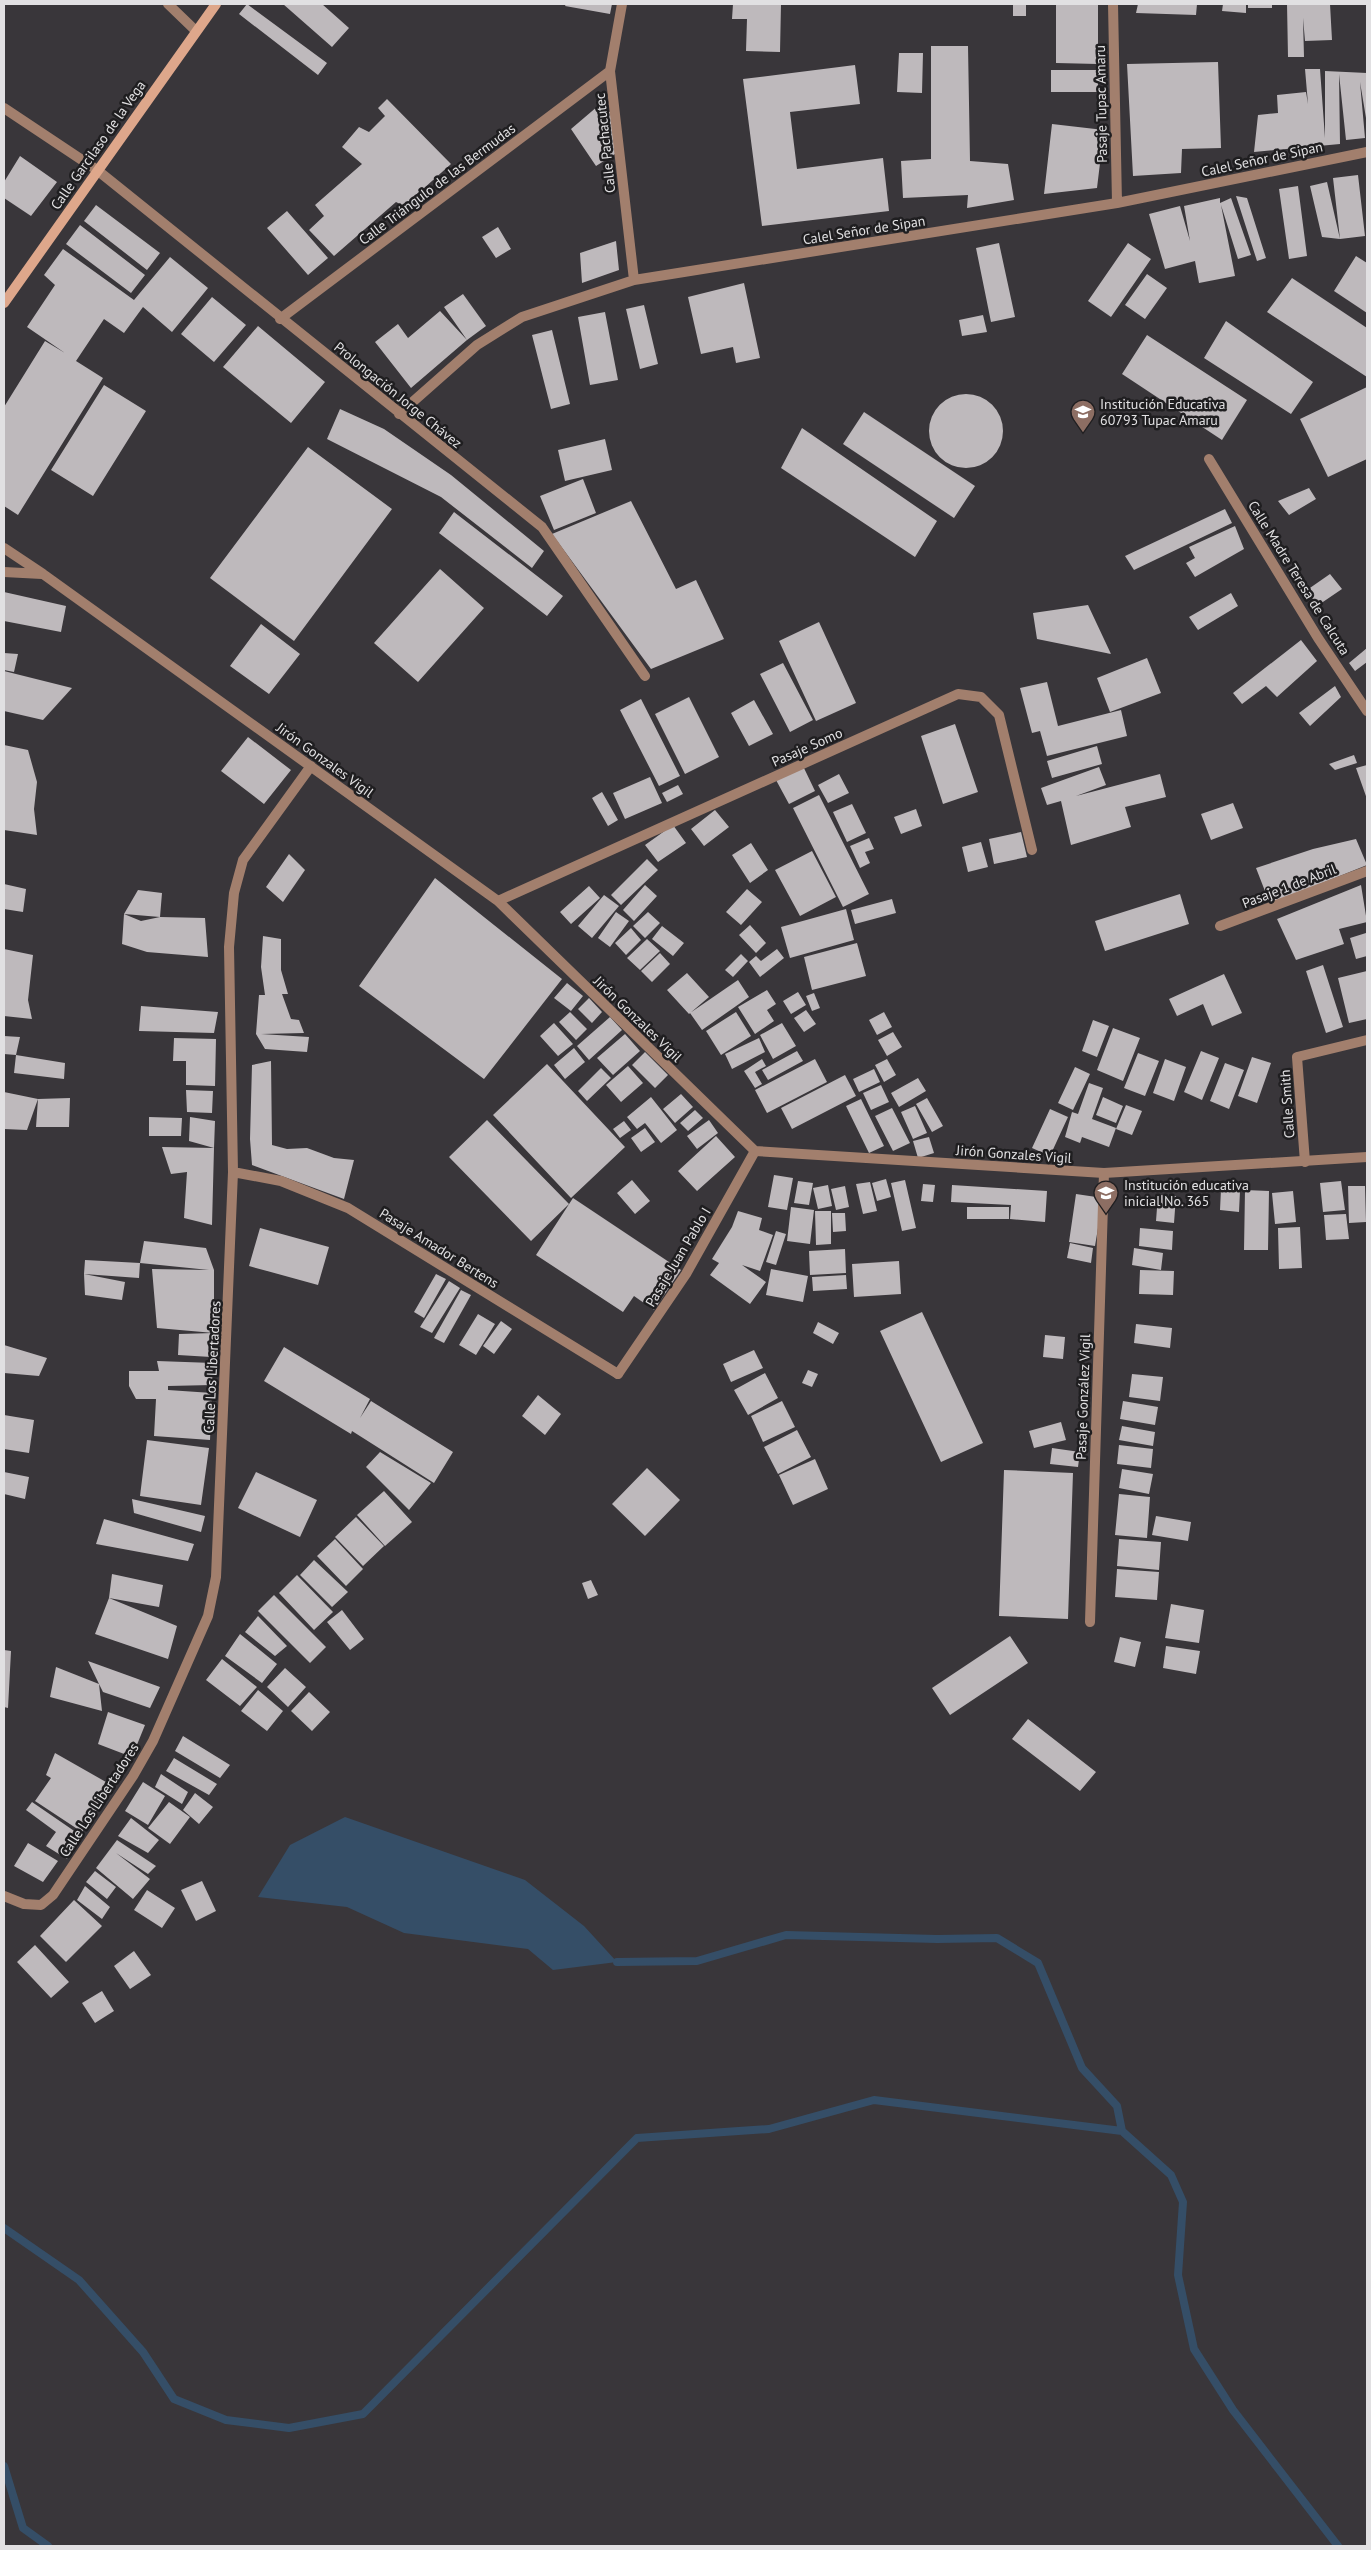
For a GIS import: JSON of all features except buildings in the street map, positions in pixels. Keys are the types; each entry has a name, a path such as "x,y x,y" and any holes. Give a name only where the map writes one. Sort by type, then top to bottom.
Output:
{"street":[{"path":"168,4 196,32"},
{"name":"Calle Garcilaso de la Vega","path":"4,303 216,4"},
{"name":"Calle Pachacutec","path":"622,4 610,71 634,280"},
{"name":"Pasaje Tupac Amaru","path":"1113,4 1116,203"},
{"name":"Calle Triángulo de las Bermudas","path":"280,319 610,71"},
{"name":"Prolongación Jorge Chávez","path":"4,108 97,170 280,319 542,527 644,676"},
{"name":"Calel Señor de Sipan","path":"399,414 477,345 522,317 634,280 1116,203 1367,152"},
{"name":"Calle Madre Teresa de Calcuta","path":"1209,459 1318,638 1367,711"},
{"name":"Jirón Gonzales Vigil","path":"4,548 43,574 498,901 755,1152 1104,1173 1367,1157"},
{"path":"4,572 43,574"},
{"name":"Pasaje Somo","path":"498,901 958,694 980,697 999,715 1032,850"},
{"name":"Calle Los Libertadores","path":"4,1896 24,1904 41,1905 53,1895 133,1776 153,1741 208,1616 216,1577 233,1172 229,947 234,893 243,860 311,766"},
{"name":"Pasaje 1 de Abril","path":"1220,926 1367,871"},
{"name":"Calle Smith","path":"1305,1162 1297,1056 1367,1040"},
{"name":"Pasaje Juan Pablo I","path":"618,1374 686,1274 755,1152"},
{"name":"Pasaje Amador Bertens","path":"233,1172 281,1181 348,1208 618,1374"},
{"name":"Pasaje González Vigil","path":"1090,1622 1104,1173"}],"water":[{"path":"345,1817 525,1880 584,1926 617,1962 553,1970 528,1949 404,1933 347,1907 258,1897 290,1845"}],"waterway":[{"path":"617,1962 697,1961 786,1935 937,1939 997,1938 1038,1963 1082,2068 1117,2106 1122,2131"},
{"path":"4,2228 79,2280 143,2352 174,2399 226,2420 289,2428 363,2414 637,2138 769,2129 874,2100 1122,2131 1171,2175 1183,2202 1178,2275 1194,2349 1233,2410 1338,2546"},
{"path":"4,2466 23,2528 48,2546"}],"place":[{"name":"Institución Educativa 60793 Tupac Amaru","path":"1083,433"},
{"name":"Institución educativa inicial No. 365","path":"1106,1214"}]}
